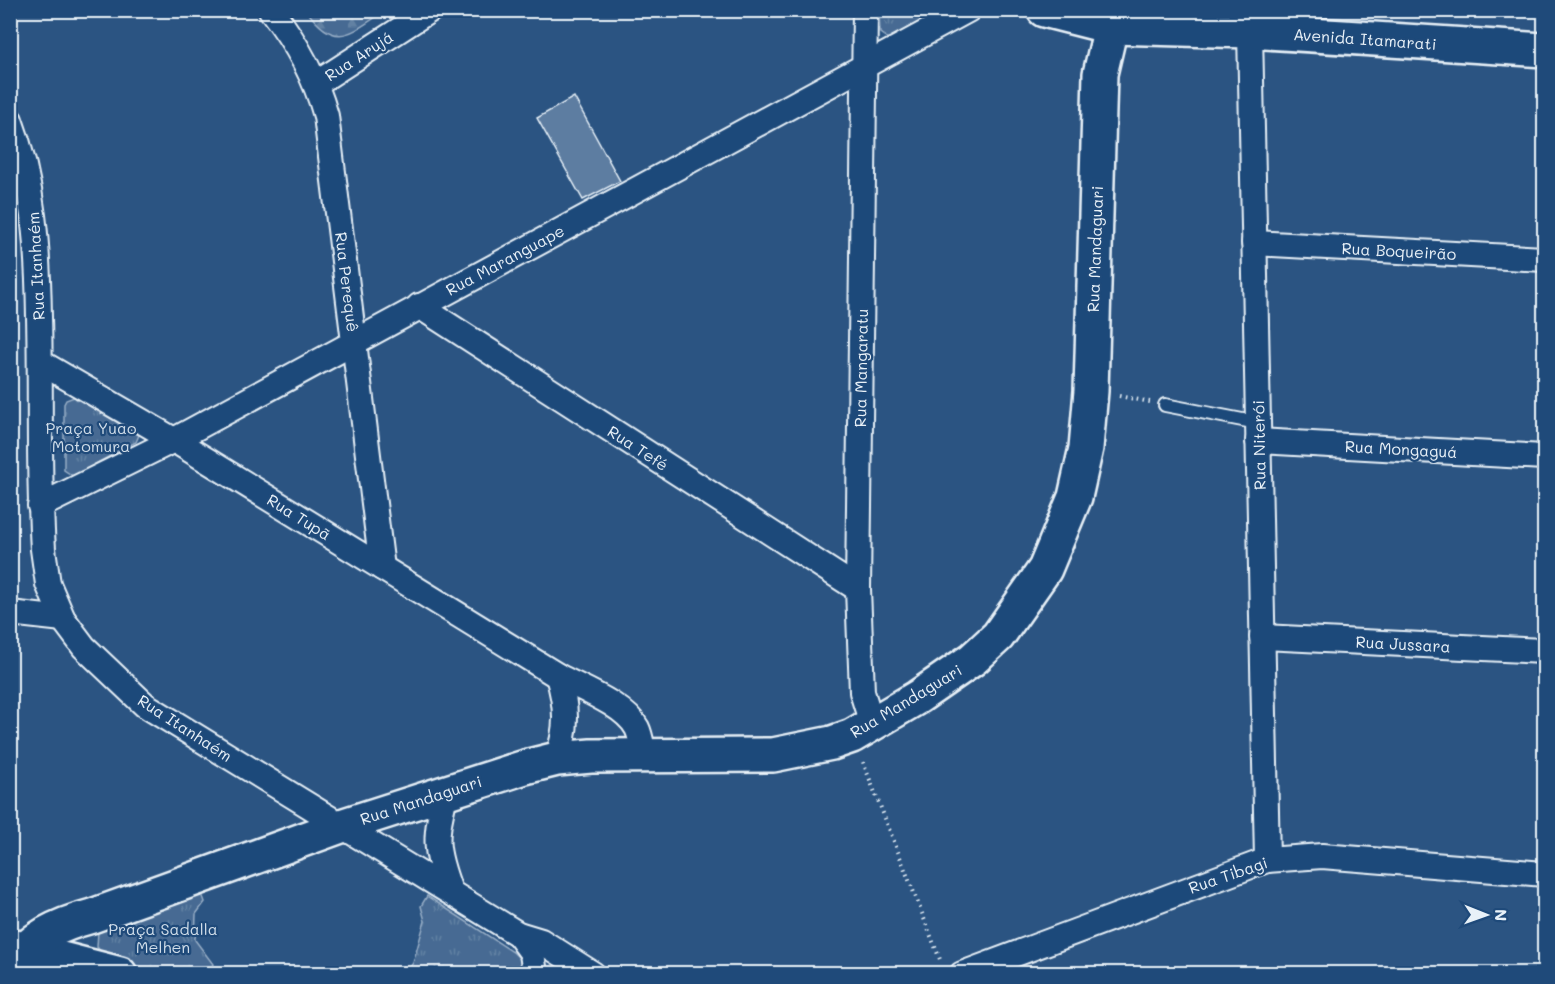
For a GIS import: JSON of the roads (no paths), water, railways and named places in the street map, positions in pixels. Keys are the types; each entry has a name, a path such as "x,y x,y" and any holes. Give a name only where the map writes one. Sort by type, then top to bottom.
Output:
{"street":[{"name":"Rua Perequê","path":"271,10 285,28 317,83 326,116 382,568"},
{"name":"Rua Arujá","path":"317,83 430,10"},
{"name":"Rua Mangaratu","path":"862,730 858,589 865,10"},
{"name":"Rua Maranguape","path":"40,506 174,440 354,340 968,10"},
{"name":"Avenida Itamarati","path":"1044,10 1113,19 1250,31 1545,50"},
{"name":"Rua Mandaguari","path":"15,954 59,925 92,916 446,790 557,759 773,755 804,751 862,730 918,697 973,660 998,636 1045,569 1075,497 1086,448 1091,391 1101,74 1113,19"},
{"name":"Rua Niterói","path":"1250,31 1267,860"},
{"name":"Rua Itanhaém","path":"10,120 22,150 31,192 38,246 40,506 48,584 63,619 84,647 145,705 519,934 541,941 593,974"},
{"name":"Rua Boqueirão","path":"1254,243 1545,259"},
{"name":"Rua Tefé","path":"419,306 858,589"},
{"name":"Rua Tupã","path":"40,362 174,440 558,676 630,717 638,729 644,756"},
{"name":"Rua Mongaguá","path":"1258,432 1545,457"},
{"path":"10,613 63,619"},
{"name":"Rua Jussara","path":"1263,637 1545,651"},
{"path":"557,759 565,737 566,718 558,676"},
{"path":"446,790 436,838 437,856 450,891"},
{"name":"Rua Tibagi","path":"952,968 1267,860 1322,856 1545,874"},
{"path":"64,968 92,916"},
{"name":"Rua Itanhaém","path":"519,934 532,953 535,974"},
{"path":"15,954 64,968 120,974"}],"lane":[{"path":"1165,405 1258,432"}],"park label":[{"name":"Praça Yuao Motomura","path":"91,437"},
{"name":"Praça Sadalla Melhen","path":"163,938"}]}
